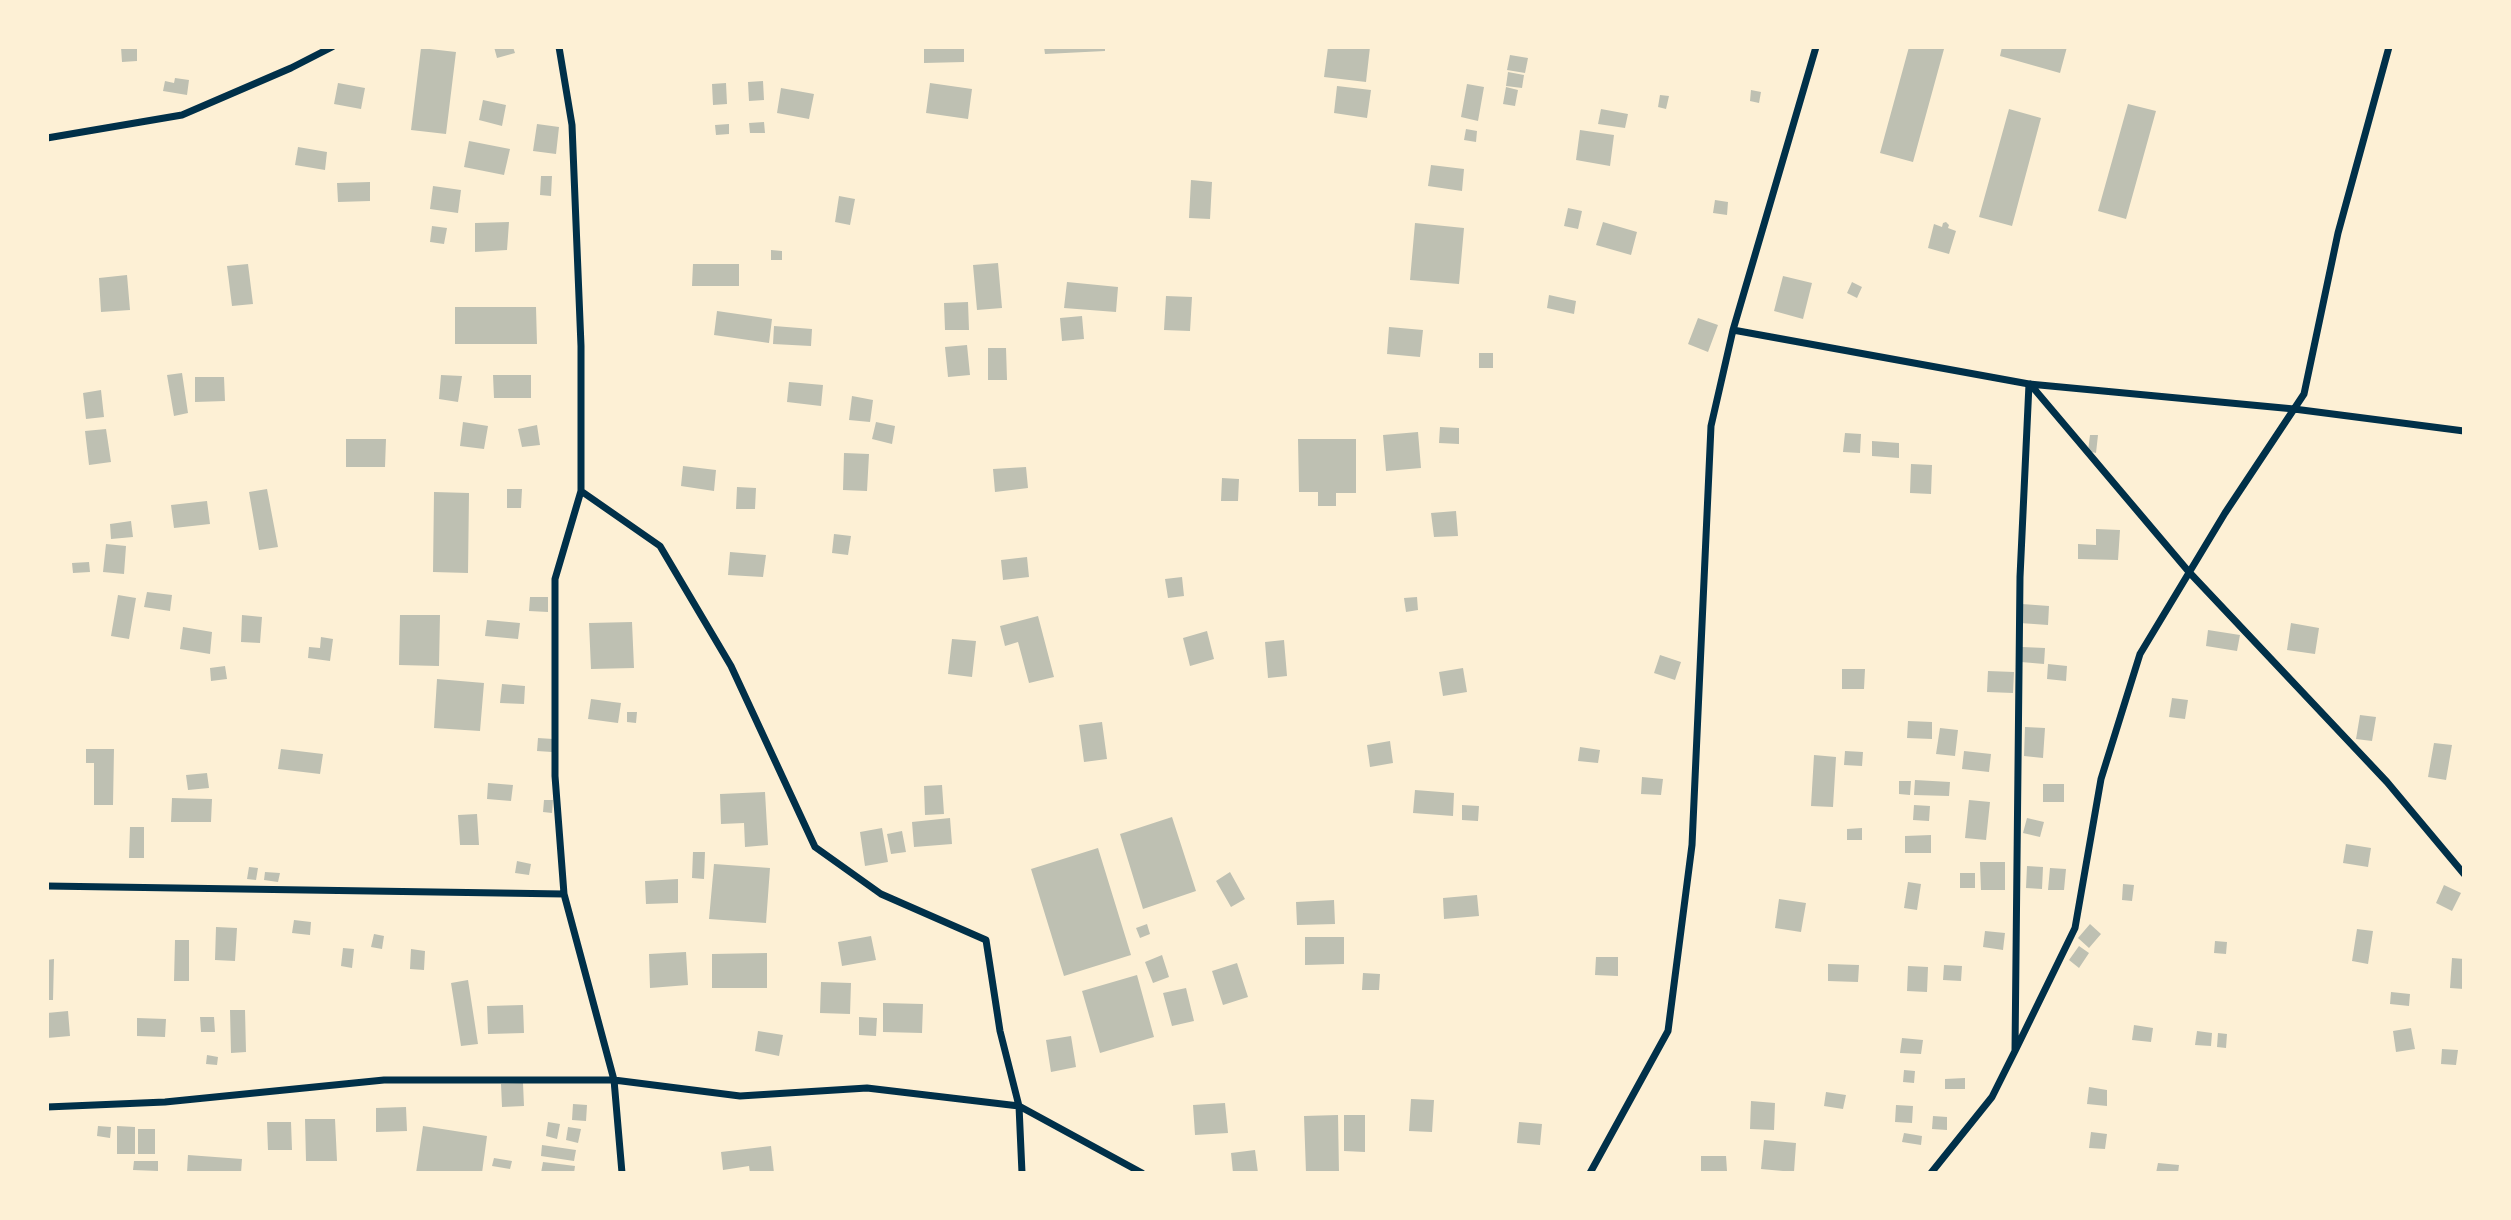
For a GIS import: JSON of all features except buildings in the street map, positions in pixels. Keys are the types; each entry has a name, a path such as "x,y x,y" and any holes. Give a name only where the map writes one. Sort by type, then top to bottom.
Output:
{"street":[{"path":"47,138 182,115 291,68 331,47"},
{"path":"559,47 572,125 581,346 582,491 555,579 555,776 564,894 614,1080 622,1173"},
{"path":"1590,1173 1668,1031 1692,845 1711,426 1733,330 1816,47"},
{"path":"1931,1173 1992,1097 2074,928 2101,779 2140,654 2189,572 2304,394 2338,233 2389,47"},
{"path":"1733,330 2029,384 2294,409 2464,431"},
{"path":"2029,384 2189,572 2387,782 2464,874"},
{"path":"2015,1051 2020,590 2029,384"},
{"path":"582,491 660,546 731,666 815,847 881,894 986,940 1000,1031 1018,1106 1022,1173"},
{"path":"47,886 564,894"},
{"path":"47,1107 165,1102 384,1080 614,1080 740,1096 867,1088 1018,1106 1142,1173"}]}
